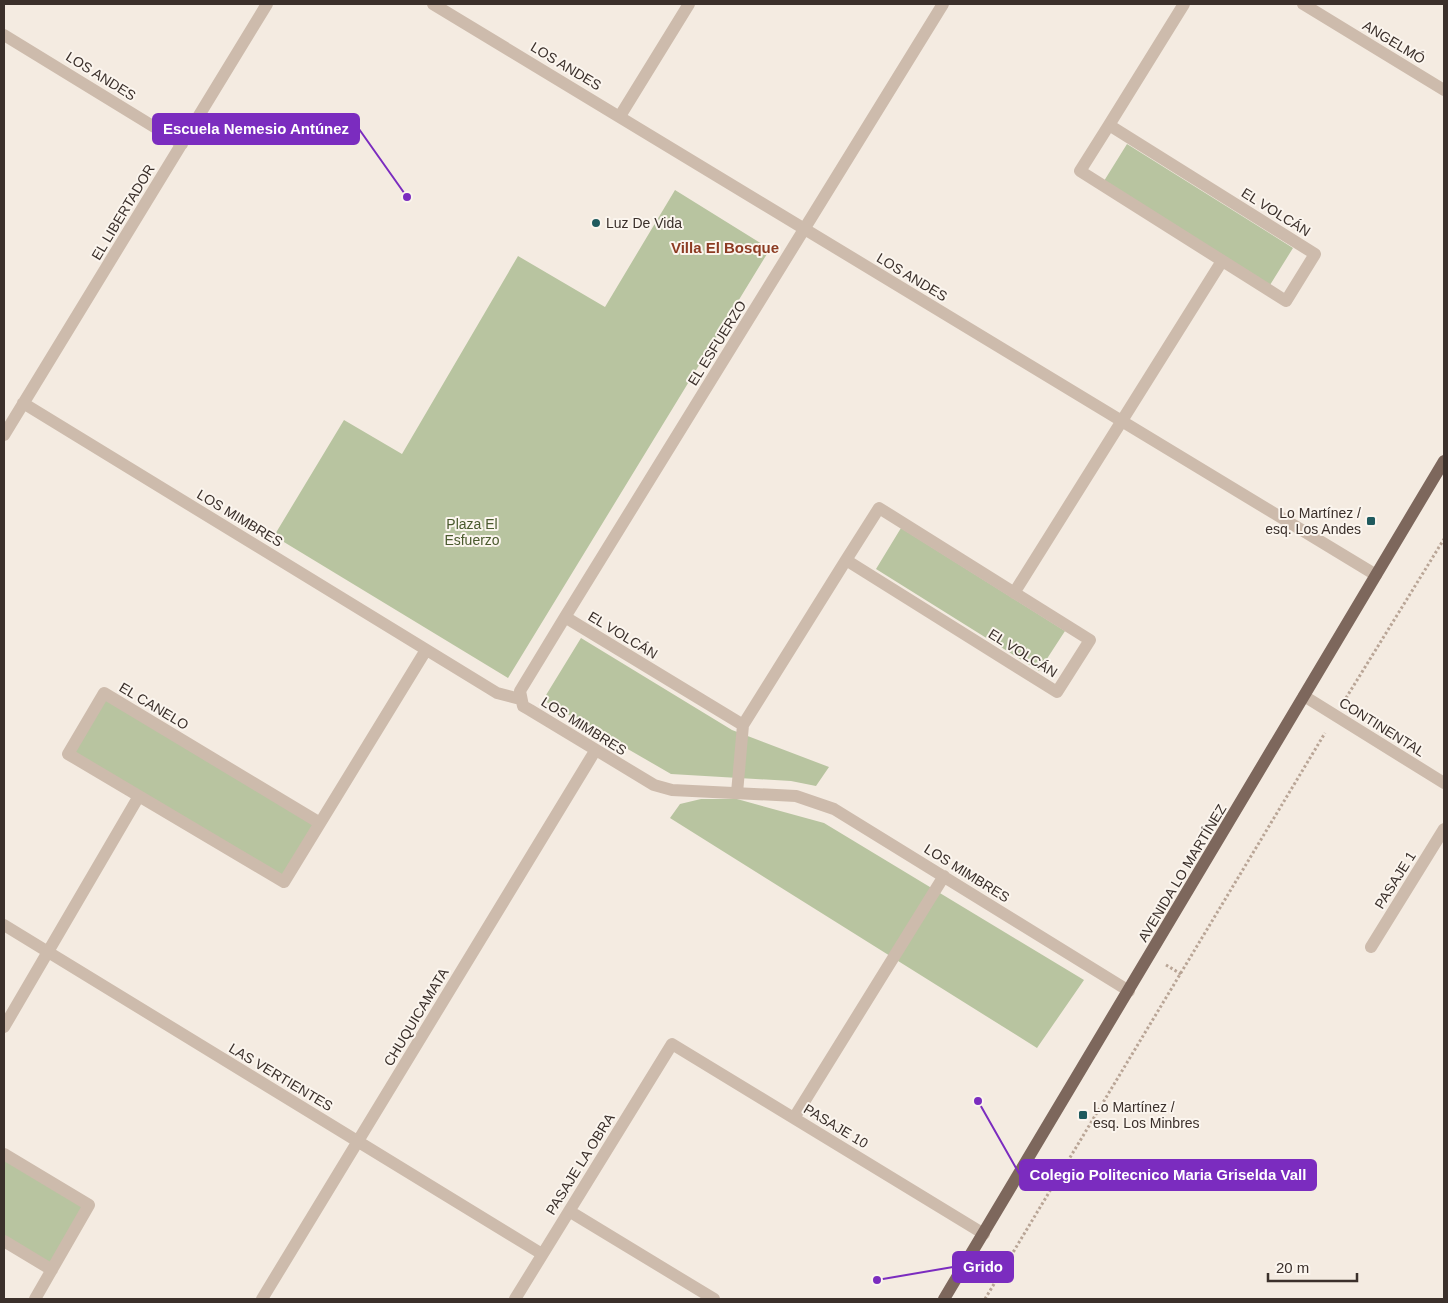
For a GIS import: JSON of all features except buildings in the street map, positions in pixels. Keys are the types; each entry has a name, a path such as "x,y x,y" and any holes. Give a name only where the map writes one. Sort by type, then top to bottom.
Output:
{"main road":[{"name":"AVENIDA LO MARTÍNEZ","path":"944,1299 1444,461"}],"street":[{"name":"EL LIBERTADOR","path":"4,435 267,4"},
{"name":"LOS ANDES","path":"433,4 1376,575"},
{"path":"620,116 689,4"},
{"name":"EL ESFUERZO","path":"520,699 520,691 565,617 943,4"},
{"name":"EL VOLCÁN","path":"1109,125 1315,254 1286,301 1080,171 1184,4"},
{"name":"ANGELMÓ","path":"1303,4 1444,90"},
{"name":"LOS ANDES","path":"4,34 182,144"},
{"path":"1014,593 1222,260"},
{"name":"LOS MIMBRES","path":"23,403 497,693 520,699 530,710 654,785 672,790 796,796 834,809 1129,990"},
{"name":"EL VOLCÁN","path":"737,793 743,725 846,560 879,508 1090,640 1057,692 846,560"},
{"name":"EL VOLCÁN","path":"565,617 743,725"},
{"name":"EL CANELO","path":"320,823 104,693 68,754 284,882 426,650"},
{"name":"CONTINENTAL","path":"1304,696 1444,783"},
{"name":"CHUQUICAMATA","path":"262,1299 595,751"},
{"path":"4,1027 139,796"},
{"name":"PASAJE 1","path":"1370,947 1444,829"},
{"path":"794,1118 944,876"},
{"name":"LAS VERTIENTES","path":"4,926 542,1254"},
{"name":"PASAJE 10","path":"672,1044 984,1234"},
{"name":"PASAJE LA OBRA","path":"515,1299 672,1044"},
{"path":"4,1154 89,1205 35,1299"},
{"path":"569,1212 714,1299"},
{"path":"4,1240 52,1270"}],"path":[{"path":"985,1299 1444,539"}],"green space":[{"path":"1127,144 1293,248 1270,285 1104,181"},
{"name":"Plaza El Esfuerzo","path":"675,190 770,249 508,678 274,536 344,420 402,454 518,256 605,307"},
{"path":"901,528 1065,631 1039,671 876,569"},
{"path":"581,638 732,730 829,767 816,786 791,781 671,774 543,700"},
{"path":"104,693 320,823 284,882 68,754"},
{"path":"701,799 737,799 824,823 1084,980 1037,1048 670,818 680,804"},
{"path":"4,1154 89,1205 52,1270 4,1241"}],"place":[{"name":"Escuela Nemesio Antúnez","path":"407,197"},
{"name":"Luz De Vida","path":"596,223"},
{"name":"Lo Martínez / esq. Los Andes","path":"1371,521"},
{"name":"Colegio Politecnico Maria Griselda Vall","path":"978,1101"},
{"name":"Lo Martínez / esq. Los Minbres","path":"1083,1115"},
{"name":"Grido","path":"877,1280"}],"district":[{"name":"Villa El Bosque","path":"725,248"}]}
